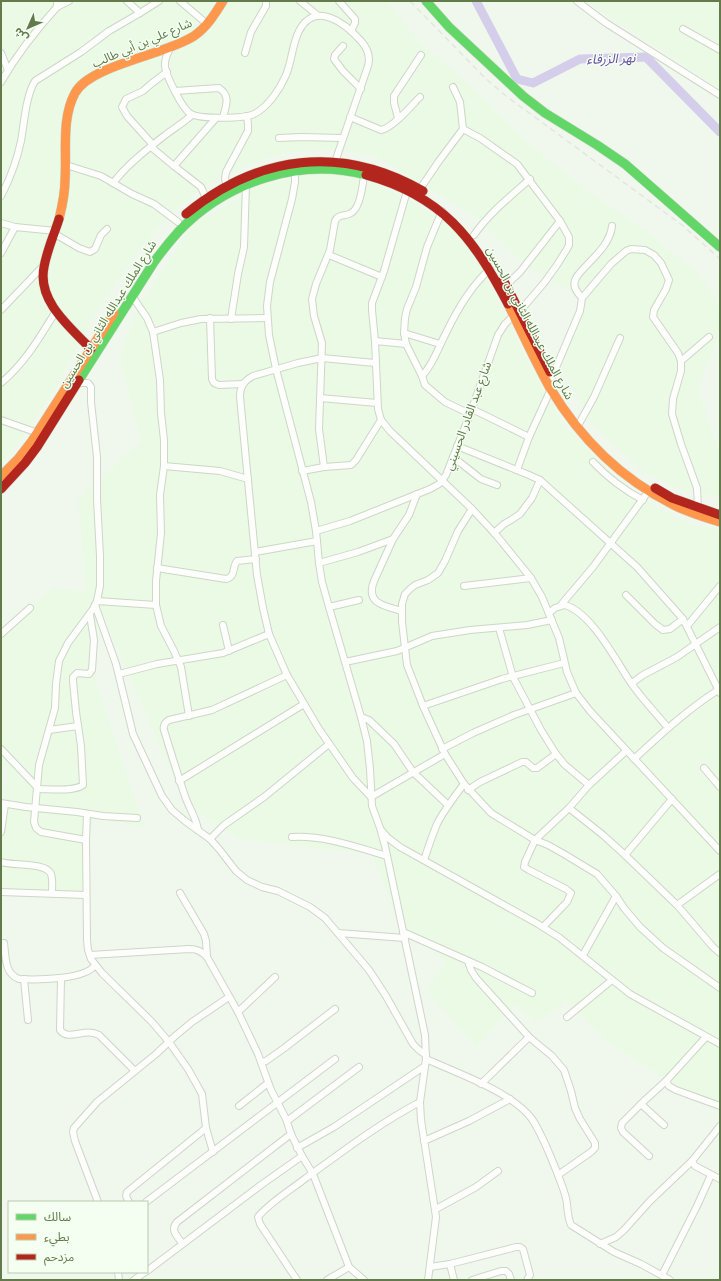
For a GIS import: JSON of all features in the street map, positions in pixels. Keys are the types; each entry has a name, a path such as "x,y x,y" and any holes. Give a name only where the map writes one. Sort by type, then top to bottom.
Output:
{"main road":[{"name":"شارع علي بن أبي طالب","path":"91,349 56,311 48,298 42,276 64,194 68,110 79,87 90,78 102,72 172,46 194,35 207,24 223,1"},
{"path":"426,1 449,27 523,96 545,113 625,164 720,246"},
{"name":"شارع الملك عبدالله الثاني بن الحسين","path":"1,489 38,447 132,296 137,282 154,250 166,234 206,198 227,186 247,176 270,169 303,162 324,165 384,181 424,199 442,211 466,235 479,252 552,377 580,422 593,437 636,477 668,495 698,508 720,515"},
{"name":"شارع الملك عبدالله الثاني بن الحسين","path":"1,476 22,454 38,433 91,349 137,282 174,235 190,219 214,201 246,184 294,170 306,169 335,162 368,168 384,173 420,189 444,205 474,235 489,256 506,285 516,313 551,389 586,440 618,471 648,492 683,510 720,522"}],"street":[{"path":"1,82 8,70 57,4 69,1"},
{"path":"127,1 140,13"},
{"path":"1,196 19,150 25,116 35,81 109,31 159,1"},
{"path":"180,1 207,24"},
{"path":"245,53 252,32 263,14 266,1"},
{"path":"300,1 316,14 325,15 334,19 351,31 363,43 369,56 369,65 342,138 335,162"},
{"path":"339,1 355,19 355,23 351,31"},
{"path":"577,1 606,23 720,95"},
{"path":"172,46 166,58 165,64 175,91 184,108 192,115 220,118 246,116 258,112 270,101 282,83 288,70 296,38 302,26 316,14"},
{"path":"683,29 720,50"},
{"path":"343,46 335,55 334,59 343,71 361,88"},
{"path":"1,53 8,70"},
{"path":"398,118 394,103 394,96 421,55"},
{"path":"167,72 143,91 126,99 122,107 127,116 152,146 174,166 201,187 206,198"},
{"path":"420,189 463,129 460,102 453,87"},
{"path":"174,166 220,118 227,99 226,94 219,88 175,91"},
{"path":"350,117 381,130 386,128 398,118 420,97"},
{"path":"113,183 124,170 192,115"},
{"path":"227,186 225,179 226,172 248,131 246,116"},
{"path":"463,129 480,138 517,164 530,179 560,221 523,268 506,285"},
{"path":"279,138 301,136 342,138"},
{"path":"66,165 94,173 132,194 154,204 178,222"},
{"path":"294,170 295,182 292,199 270,282 267,318 276,369 311,502 319,563 329,607 361,717 370,769 372,806 380,828 387,856 425,1035 426,1060 420,1102 421,1120 436,1208 436,1226 428,1280"},
{"path":"324,467 319,435 322,343 314,316 312,299 316,284 329,254 333,239 335,221 341,215 350,214 354,211 362,189 364,175"},
{"path":"474,235 493,212 530,179"},
{"path":"232,319 237,280 244,247 246,184"},
{"path":"407,191 382,277 372,303 377,403 381,420 390,431 472,509 531,578 552,620 559,638 567,672 576,693 626,751 720,851"},
{"path":"442,211 427,247 407,310 404,333 406,344 422,376 425,386 432,392 451,406 471,412 529,438"},
{"name":"شارع عبد القادر الحسيني","path":"316,531 350,521 436,486 442,481 446,475 471,412 498,335 505,324 544,283 569,245 569,237 560,221"},
{"path":"1,223 15,227 55,232 79,248 90,252 95,249 101,235 107,229"},
{"path":"582,298 575,289 574,280 606,243 612,226"},
{"path":"1,252 15,227"},
{"path":"552,377 580,310 582,298 611,264 626,251 631,249 650,252 661,263 669,280 666,289 654,310 654,317 678,353 681,361 681,371 673,398 672,414 697,488 698,508"},
{"path":"329,254 382,277"},
{"path":"1,310 44,265"},
{"path":"422,376 431,365 453,318 479,279 490,269"},
{"path":"132,296 145,314 153,332 160,380 164,440 164,466 160,495 161,533 155,595 156,605 161,626 179,660 184,680 189,716"},
{"path":"1,382 26,359 56,311"},
{"path":"153,332 181,323 210,318 267,318"},
{"path":"210,318 212,379 214,383 220,385 242,384"},
{"path":"404,333 440,344"},
{"path":"681,361 709,337"},
{"path":"580,422 594,397 620,338"},
{"path":"375,341 406,344"},
{"path":"371,797 353,778 329,744 287,675 269,634 263,608 255,552 240,391 242,384 253,376 298,363 322,358 375,363"},
{"path":"78,383 88,383 92,387 91,402 97,457 100,586 96,603 90,615 70,638 62,653 57,675 55,708 41,758 34,825 41,832 86,840"},
{"path":"517,470 529,438 551,389"},
{"path":"320,398 377,403"},
{"path":"1,420 38,433"},
{"path":"302,471 324,467 351,465 356,460 381,420"},
{"path":"457,446 529,474 540,480 637,568 683,619 687,626 719,691 699,702 634,759"},
{"path":"453,457 481,478 497,485"},
{"path":"593,462 603,473 621,487 643,500"},
{"path":"164,466 220,471 248,479"},
{"path":"494,533 504,524 520,514 532,498 540,480"},
{"path":"549,613 560,606 593,567 648,492"},
{"path":"402,611 378,602 373,598 371,595 372,587 393,539 409,515 417,494"},
{"path":"472,509 458,531 445,562 438,573 428,580 415,585 406,594 402,611 405,648 409,670 443,751 468,790 492,813 535,840 548,845 597,874 616,896 635,922 663,948 720,988"},
{"path":"319,563 362,551 393,539"},
{"path":"255,552 317,541"},
{"path":"157,568 229,578 232,575 233,567 237,561 256,559"},
{"path":"464,586 531,578"},
{"path":"687,626 720,586"},
{"path":"626,595 663,630 670,629 683,619"},
{"path":"329,607 359,600"},
{"path":"96,603 156,605"},
{"path":"96,603 119,674 137,745 162,796 172,810 210,839 236,871 247,880 262,887 278,891 310,907 325,918 369,970 386,996 413,1044 426,1060 503,1094 521,1108 534,1122 558,1175 566,1196 569,1221 572,1225 614,1252 641,1264 670,1280"},
{"path":"560,606 565,605 576,610 590,624 606,643 632,683 668,728"},
{"path":"1,634 30,608"},
{"path":"1,749 37,788 69,788 80,787 83,785 81,746 73,677 77,673 89,674 92,670 94,640 90,615"},
{"path":"345,662 405,648 432,636 552,620"},
{"path":"223,625 229,651"},
{"path":"499,628 513,677 541,730 556,754 565,765 589,785"},
{"path":"632,683 643,675 677,657 695,644 719,631"},
{"path":"119,674 157,664 229,651 269,634"},
{"path":"423,706 489,683 564,662"},
{"path":"198,830 197,821 190,811 179,781 164,726 165,724 169,720 212,710 226,705 287,675"},
{"path":"371,797 413,772 443,751 496,722 576,693"},
{"path":"179,781 304,704"},
{"path":"361,717 369,720 394,744 413,772 448,805"},
{"path":"49,730 78,726"},
{"path":"210,839 224,824 264,798 329,744"},
{"path":"543,927 567,902 571,893 524,867 535,840 569,808 589,785 626,751"},
{"path":"468,790 480,782 522,762 526,762 535,769 556,754"},
{"path":"704,768 720,787"},
{"path":"424,860 437,826 448,805 464,784"},
{"path":"626,855 672,799"},
{"path":"1,832 3,803 111,817 137,818"},
{"path":"569,808 626,855 676,905 720,954"},
{"path":"87,814 86,895 87,940 90,955 95,966 152,1022 188,1069 202,1094 206,1128 213,1152"},
{"path":"380,828 388,838 400,847 543,927 583,955 630,994 720,1044"},
{"path":"292,837 307,836 323,839 387,856"},
{"path":"1,862 46,869 52,877 52,893"},
{"path":"676,905 720,874"},
{"path":"1,892 86,895"},
{"path":"180,893 204,934 207,957"},
{"path":"583,955 616,896"},
{"path":"338,933 404,935 468,961 532,993"},
{"path":"4,944 9,971 16,978 72,977 90,971 95,966"},
{"path":"90,955 196,949 207,957 238,1012 258,1054 268,1083 287,1121 291,1134 313,1174 349,1267 364,1280"},
{"path":"468,961 476,978 529,1037 552,1056 564,1070 575,1108 595,1143 595,1148 591,1152 558,1175"},
{"path":"61,978 60,1030 62,1033 68,1035 94,1032 102,1038 134,1071"},
{"path":"238,1012 275,978"},
{"path":"24,979 28,1020"},
{"path":"567,1017 612,980"},
{"path":"98,1201 73,1132 74,1128 97,1102 156,1054 192,1022 229,997"},
{"path":"261,1062 283,1049 335,1009"},
{"path":"649,1156 623,1132 621,1128 622,1123 666,1081 706,1036"},
{"path":"482,1084 529,1037"},
{"path":"147,1201 335,1059"},
{"path":"298,1148 334,1127 426,1060"},
{"path":"287,1121 359,1067"},
{"path":"666,1081 668,1086 676,1090 720,1106"},
{"path":"239,1106 268,1083"},
{"path":"424,1141 469,1121 510,1100"},
{"path":"297,1280 260,1224 258,1217 283,1195 382,1124 420,1102"},
{"path":"641,1104 664,1125"},
{"path":"600,1244 616,1237 624,1230 650,1201 692,1161 720,1126"},
{"path":"128,1201 126,1196 127,1192 206,1128"},
{"path":"182,1244 174,1231 174,1227 177,1222 291,1134"},
{"path":"148,1270 302,1156"},
{"path":"692,1161 695,1166 720,1179"},
{"path":"436,1208 476,1187 498,1171"},
{"path":"662,1275 711,1175"},
{"path":"430,1267 450,1264 520,1247 523,1249 530,1275 527,1280"},
{"path":"450,1264 454,1280"},
{"path":"327,1280 349,1267"},
{"path":"472,1280 500,1270 506,1271 511,1280"},
{"path":"134,1280 143,1273"}],"shaded area":[{"path":"1,1 386,1 421,44 460,76 531,146 593,195 644,230 700,275 720,307 720,330 698,390 716,445 720,450 720,497 684,491 643,472 592,424 562,369 583,298 527,267 476,217 374,155 333,150 285,152 243,167 205,186 168,215 134,257 96,313 56,387 15,448 1,463"},
{"path":"585,1 720,1 720,89 631,30"},
{"path":"316,172 365,178 417,204 455,230 481,265 520,346 561,422 613,474 659,509 692,525 720,529 720,1106 692,1095 606,1041 567,1000 537,1022 516,1004 476,1047 427,991 446,962 398,918 371,854 239,839 185,804 102,613 94,675 144,827 93,818 85,897 1,886 1,820 8,767 1,760 1,631 54,588 86,592 78,500 141,441 120,359 137,308 194,224 259,186"}],"waterway":[{"name":"نهر الزرقاء","path":"476,1 517,79 533,83 580,59 646,57 720,132"}],"railway":[{"path":"410,1 485,78 506,96 682,225 720,259"}],"traffic: fast":[{"path":"426,1 449,27 523,96 545,113 625,164 720,247"},
{"path":"79,380 154,262 179,231 198,214 219,199 241,187 265,178 290,172 315,169 341,170 366,175"}],"traffic: slow":[{"path":"59,219 64,190 66,125 75,93 83,83 96,75 129,61 181,43 194,36 207,24 223,1"},
{"path":"508,304 550,388 574,424 588,440 618,469 653,494 672,504 720,522"},
{"path":"1,476 18,459 32,441 114,313"}],"traffic: jam":[{"path":"186,214 213,194 242,179 271,168 301,163 331,162 362,166 392,176 423,191"},
{"path":"366,175 392,184 415,195 435,207 452,222 468,239 482,259 508,304"},
{"path":"59,219 45,261 43,279 45,291 57,312 91,349"},
{"path":"503,279 550,372"},
{"path":"1,489 25,463 37,447 79,380"},
{"path":"655,488 672,498 720,515"}]}
